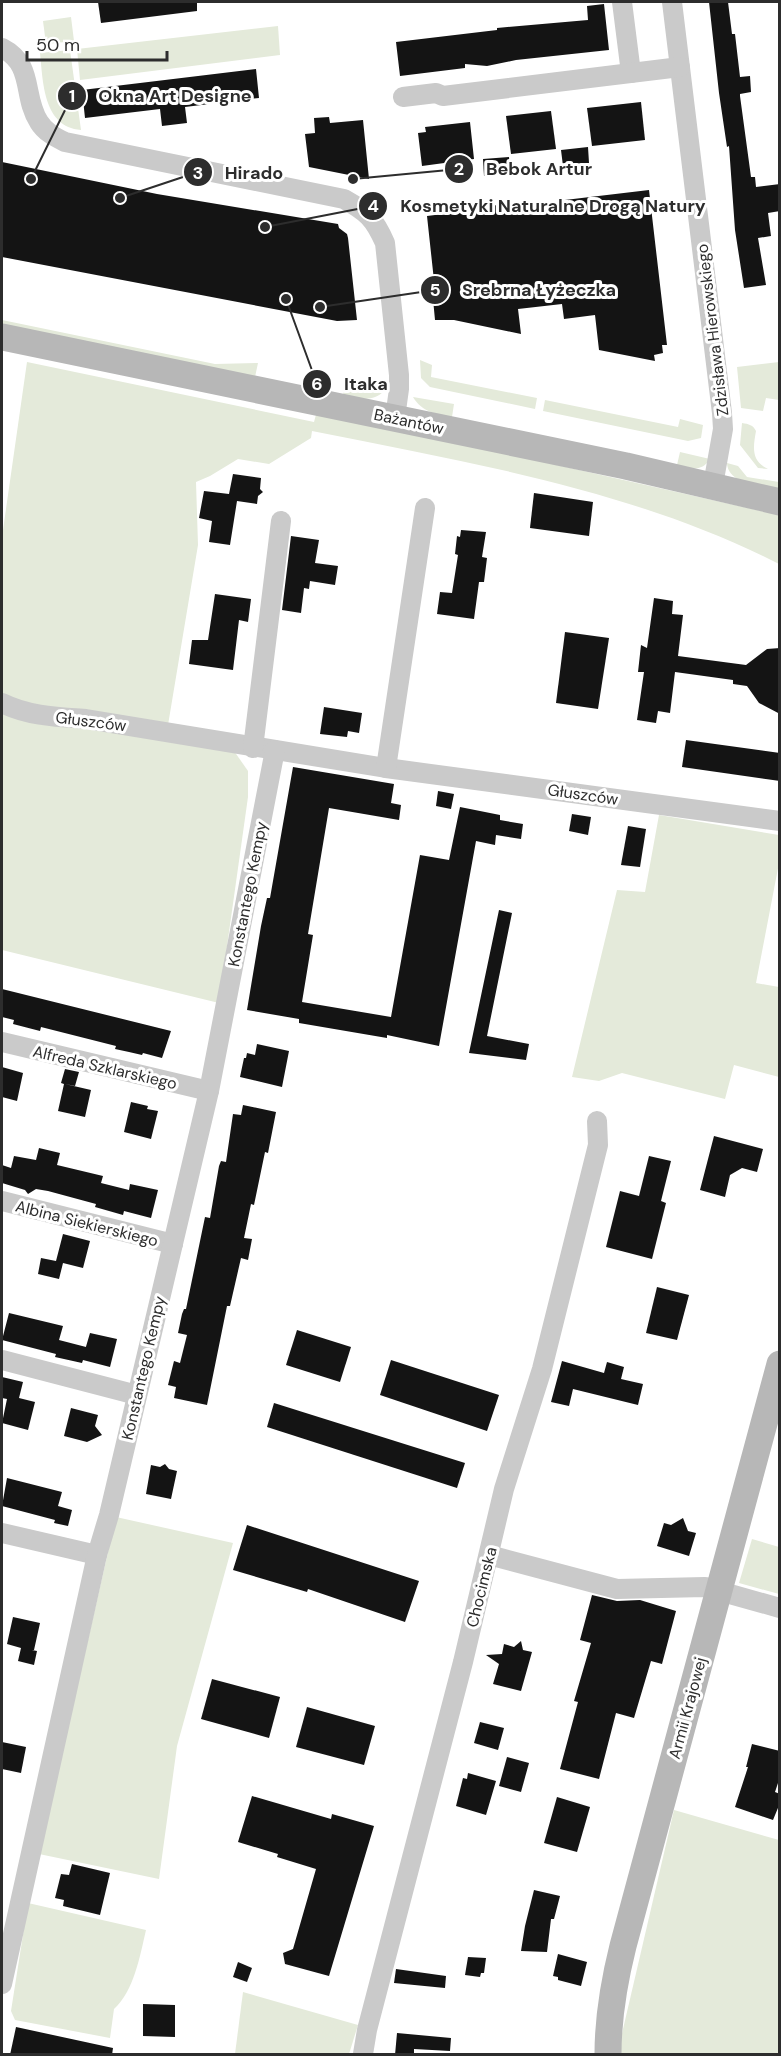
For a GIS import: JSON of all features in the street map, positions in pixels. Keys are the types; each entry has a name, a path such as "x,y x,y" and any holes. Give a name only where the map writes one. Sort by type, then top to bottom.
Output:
{"street":[{"path":"622,2 631,73"},
{"name":"Zdzisława Hierowskiego","path":"672,2 722,413 723,429 713,485"},
{"path":"2,48 19,62 27,77 33,111 40,124 50,135 65,142 344,199 362,209 377,224 385,243 399,375 394,418"},
{"path":"403,97 436,93 443,96 680,67"},
{"name":"Bażantów","path":"2,337 713,485 780,502"},
{"path":"386,768 425,508"},
{"path":"253,748 280,520"},
{"name":"Głuszców","path":"2,703 15,710 38,715 86,719 253,748 780,821"},
{"name":"Konstantego Kempy","path":"2,1984 98,1555 209,1091 275,750"},
{"name":"Alfreda Szklarskiego","path":"2,1042 209,1091"},
{"name":"Chocimska","path":"363,2055 367,2030 504,1489 542,1369 598,1145 597,1121"},
{"name":"Albina Siekierskiego","path":"2,1201 173,1244"},
{"path":"2,1360 136,1395"},
{"name":"Armii Krajowej","path":"608,2055 611,2006 623,1946 780,1364"},
{"path":"2,1533 98,1555"},
{"path":"489,1555 617,1589 705,1587 780,1608"}],"green space":[{"path":"71,17 74,41 46,44 43,21"},
{"path":"278,26 280,55 80,80 77,49"},
{"path":"70,50 81,130 68,127 52,112 47,101 42,76 40,53"},
{"path":"2,320 215,364 258,363 255,377 2,324"},
{"path":"420,360 432,365 431,377 537,398 535,409 430,387 421,378"},
{"path":"27,362 314,422 317,411 779,515 779,564 724,538 667,516 609,498 491,468 312,431 311,438 269,464 238,459 196,482 198,545 168,725 57,710 2,697 2,537"},
{"path":"779,362 779,400 766,398 763,411 741,408 737,367"},
{"path":"346,382 384,391 370,398 343,395"},
{"path":"413,397 454,404 452,417 425,409"},
{"path":"545,400 678,427 680,419 703,425 701,438 688,441 543,411"},
{"path":"742,423 754,427 756,431 754,453 762,466 768,469 758,468 740,445"},
{"path":"680,452 710,459 699,468 677,465"},
{"path":"727,463 738,466 747,477 779,482 779,490 756,486 740,480 733,476"},
{"path":"2,711 234,751 248,771 248,797 219,1003 2,950"},
{"path":"659,815 779,835 779,863 756,983 779,987 779,1077 734,1065 725,1099 622,1073 599,1081 572,1077 617,890 645,892"},
{"path":"116,1517 233,1543 177,1746 159,1879 39,1854"},
{"path":"752,1539 779,1547 779,1594 739,1583"},
{"path":"674,1810 779,1840 779,2054 621,2054 620,2042"},
{"path":"28,1903 146,1930 139,1962 127,1993 114,2009 110,2038 15,2020 11,2011"},
{"path":"243,1992 358,2025 349,2054 235,2054"}],"building":[{"path":"98,2 197,2 197,11 101,23"},
{"path":"709,2 728,2 732,34 735,34 740,77 750,76 751,92 740,94 740,96 751,177 755,177 756,187 780,184 780,211 768,213 771,236 758,238 766,285 744,288 735,230 729,146 727,147 719,93"},
{"path":"604,4 609,50 516,60 487,66 465,64 465,68 400,76 396,42 497,30 497,28 588,20 587,6"},
{"path":"256,69 259,98 185,107 187,123 162,126 160,109 85,118 82,90"},
{"path":"641,102 645,140 592,146 587,108"},
{"path":"551,111 556,149 511,154 506,116"},
{"path":"329,117 330,123 363,120 369,179 309,167 305,134 315,133 314,118"},
{"path":"470,122 474,159 422,166 418,133 426,132 425,127"},
{"path":"588,147 589,163 563,166 561,150"},
{"path":"509,157 510,174 484,176 483,159"},
{"path":"2,162 157,194 338,224 348,238 357,320 337,321 2,257"},
{"path":"649,190 667,345 662,345 663,353 654,355 655,361 599,350 595,315 564,319 562,304 518,309 521,334 454,320 435,320 433,299 436,299 427,216 505,204 505,207"},
{"path":"233,474 261,478 260,489 263,492 258,496 257,504 237,501 230,545 209,542 212,521 199,518 204,491 229,494"},
{"path":"534,493 593,502 589,536 530,528"},
{"path":"461,530 486,532 482,557 487,558 484,582 479,582 474,619 437,614 440,592 452,593 458,555 455,554 457,536 460,537"},
{"path":"291,536 319,540 315,563 338,566 335,585 310,581 309,589 304,588 301,613 282,610"},
{"path":"215,594 251,599 248,622 239,620 233,670 189,664 192,640 208,640"},
{"path":"654,598 673,601 672,614 683,615 678,656 746,665 767,649 780,648 780,714 759,703 747,686 733,684 733,680 675,672 670,713 658,711 656,723 637,720 644,672 638,672 641,645 647,648"},
{"path":"565,632 609,638 598,709 556,703"},
{"path":"324,707 362,713 359,733 348,731 347,737 320,734"},
{"path":"686,740 780,753 780,781 682,767"},
{"path":"293,767 394,784 391,803 401,805 399,820 329,808 308,934 313,935 302,1002 391,1017 420,855 449,860 460,807 500,815 500,820 523,824 521,839 496,835 495,845 476,841 439,1046 387,1035 387,1038 299,1023 299,1019 247,1010 261,926 267,898 270,898"},
{"path":"438,791 454,794 451,809 436,806"},
{"path":"572,814 591,817 588,835 569,831"},
{"path":"628,826 646,829 640,867 621,865"},
{"path":"499,910 512,913 487,1036 529,1044 526,1060 469,1053"},
{"path":"2,989 171,1031 162,1058 115,1049 116,1046 41,1027 40,1031 13,1024 14,1020 2,1017"},
{"path":"257,1044 289,1051 282,1087 240,1077 244,1058 247,1053 255,1055"},
{"path":"2,1067 23,1073 17,1101 2,1097"},
{"path":"65,1069 79,1072 75,1086 65,1084 91,1090 85,1117 58,1111"},
{"path":"131,1102 158,1111 151,1139 124,1132"},
{"path":"243,1105 276,1112 268,1153 265,1152 254,1205 251,1204 244,1238 252,1239 248,1260 241,1258 230,1306 227,1306 207,1405 174,1398 176,1387 168,1385 174,1361 180,1363 187,1335 178,1333 182,1314 186,1309 205,1217 210,1218 219,1166 221,1161 226,1162 233,1114 241,1115"},
{"path":"714,1136 763,1149 757,1172 742,1168 730,1175 725,1197 700,1190"},
{"path":"39,1148 60,1153 57,1165 103,1176 101,1183 129,1190 130,1184 158,1190 151,1218 124,1211 123,1215 95,1207 96,1204 48,1191 36,1189 28,1194 25,1190 2,1183 2,1165 11,1168 14,1156 36,1160"},
{"path":"649,1156 671,1161 661,1201 666,1203 652,1259 606,1247 620,1191 639,1196"},
{"path":"63,1234 90,1241 83,1268 63,1263 59,1279 38,1274 41,1258 56,1261"},
{"path":"657,1287 689,1295 677,1340 646,1333"},
{"path":"9,1313 63,1326 59,1340 86,1347 90,1333 117,1339 110,1367 83,1360 82,1363 55,1357 56,1354 2,1340"},
{"path":"297,1330 351,1347 340,1382 286,1365"},
{"path":"391,1360 499,1395 487,1431 380,1395"},
{"path":"562,1361 604,1373 607,1362 624,1367 621,1379 643,1384 638,1405 573,1389 569,1406 551,1402"},
{"path":"2,1377 23,1382 19,1398 35,1402 28,1430 2,1423 7,1399 2,1398"},
{"path":"274,1403 465,1463 457,1488 267,1427"},
{"path":"71,1408 98,1415 95,1426 102,1435 87,1442 64,1436"},
{"path":"165,1464 169,1469 177,1471 171,1499 146,1494 151,1465 160,1467"},
{"path":"7,1478 62,1492 58,1506 72,1510 68,1526 54,1523 55,1520 2,1506"},
{"path":"683,1518 688,1531 696,1533 689,1556 657,1546 664,1523 671,1525"},
{"path":"247,1525 419,1581 405,1622 308,1589 307,1592 233,1570"},
{"path":"592,1595 617,1601 640,1600 676,1611 662,1664 651,1661 634,1718 616,1713 599,1779 560,1769 578,1702 574,1701 591,1643 580,1640"},
{"path":"13,1617 40,1623 34,1650 32,1650 37,1651 34,1665 18,1661 21,1648 7,1644"},
{"path":"521,1641 523,1650 532,1652 521,1691 493,1684 499,1664 486,1655 502,1654 504,1644 514,1647"},
{"path":"212,1679 280,1697 269,1738 201,1719"},
{"path":"307,1707 375,1726 364,1765 296,1747"},
{"path":"480,1722 504,1728 498,1750 474,1743"},
{"path":"2,1742 26,1747 21,1773 2,1769"},
{"path":"752,1744 780,1751 780,1777 775,1792 780,1794 780,1803 773,1820 735,1807 748,1767 746,1767"},
{"path":"507,1757 529,1763 521,1792 499,1786"},
{"path":"468,1773 496,1781 486,1815 456,1806 463,1778 467,1779"},
{"path":"252,1796 331,1819 332,1814 374,1826 329,1976 285,1964 283,1953 293,1949 316,1869 238,1842"},
{"path":"557,1797 590,1807 577,1852 544,1843"},
{"path":"72,1864 110,1873 100,1915 63,1906 64,1900 55,1898 61,1874 69,1875"},
{"path":"534,1890 560,1896 554,1919 551,1919 547,1952 521,1951"},
{"path":"558,1954 587,1962 581,1986 558,1980 558,1977 553,1976"},
{"path":"468,1957 486,1958 484,1973 481,1973 480,1977 465,1975"},
{"path":"238,1962 252,1968 247,1982 233,1977"},
{"path":"396,1969 446,1976 445,1988 394,1983"},
{"path":"143,2004 175,2005 175,2037 143,2036"},
{"path":"16,2027 113,2048 112,2055 10,2055"},
{"path":"397,2033 451,2038 450,2051 414,2049 414,2055 395,2055"}],"place":[{"name":"Okna Art Designe","path":"31,179"},
{"name":"Bebok Artur","path":"353,179"},
{"name":"Hirado","path":"120,198"},
{"name":"Kosmetyki Naturalne Drogą Natury","path":"265,227"},
{"name":"Itaka","path":"286,299"},
{"name":"Srebrna Łyżeczka","path":"320,307"}]}
